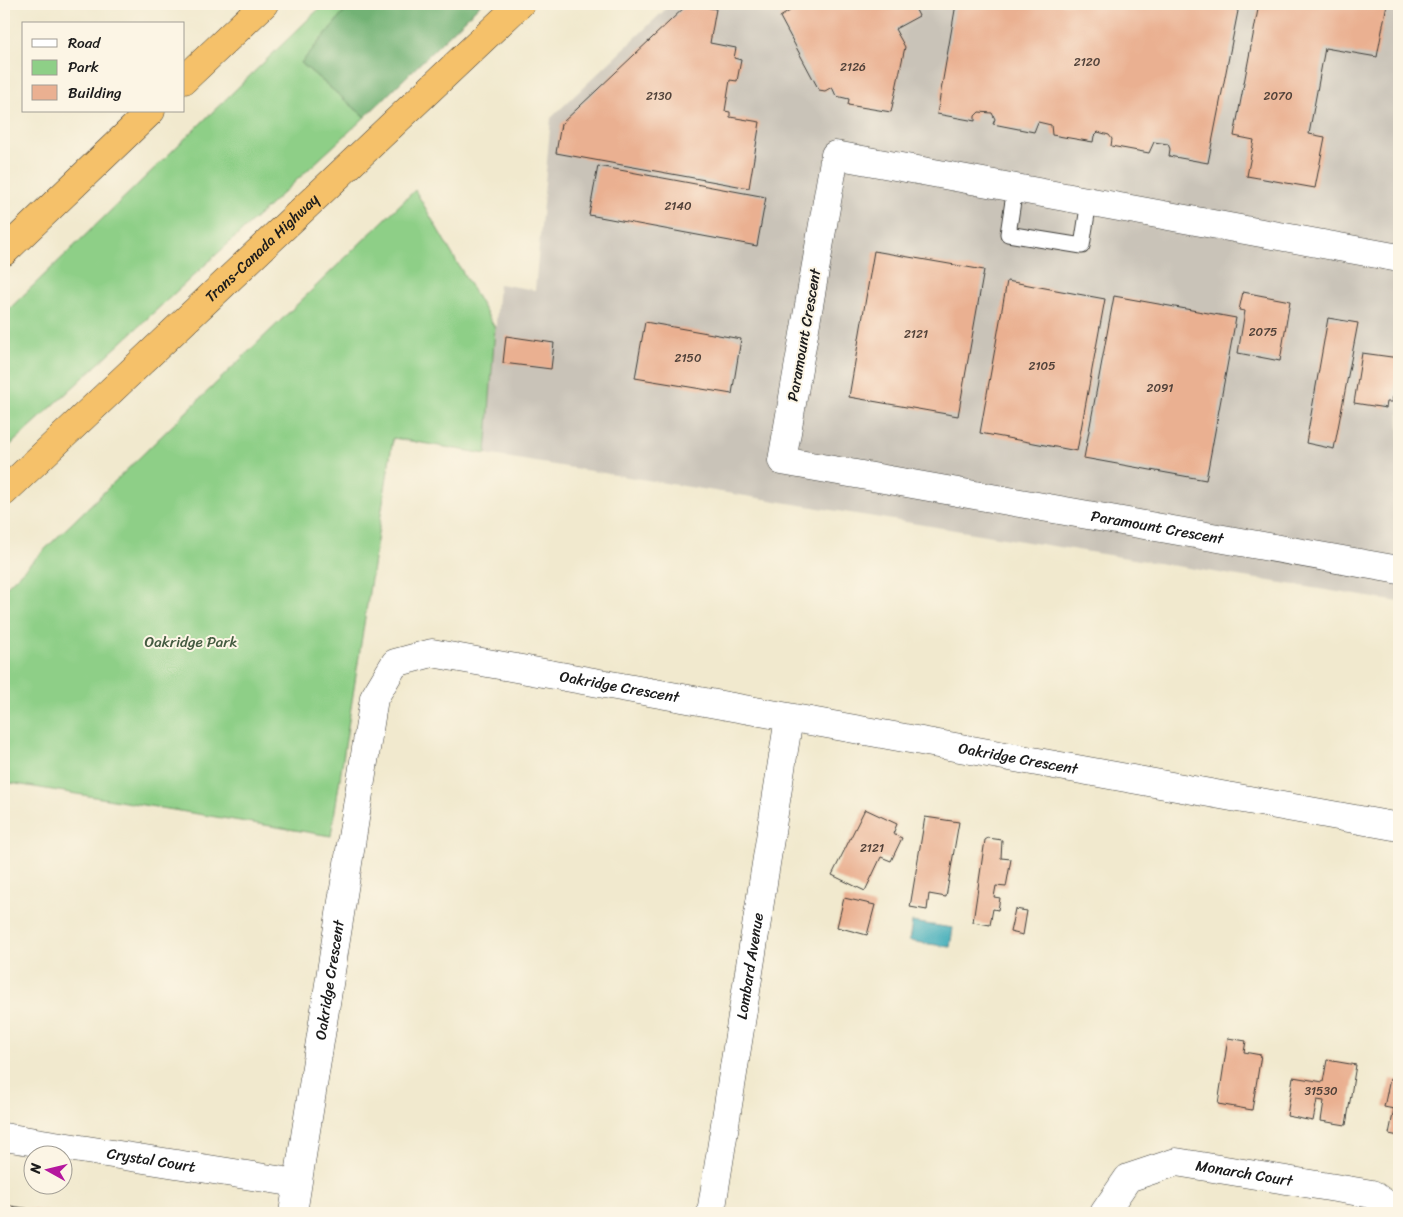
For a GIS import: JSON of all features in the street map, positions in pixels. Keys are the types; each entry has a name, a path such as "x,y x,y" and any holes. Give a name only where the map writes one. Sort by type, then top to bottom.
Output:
{"highway":[{"path":"185,79 264,4"},
{"name":"Trans-Canada Highway","path":"4,492 520,4"},
{"path":"4,252 150,112"}],"street":[{"name":"Paramount Crescent","path":"1399,258 835,155 782,461 1399,570"},
{"name":"Oakridge Crescent","path":"293,1213 374,698 395,663 432,653 1399,827"},
{"name":"Lombard Avenue","path":"711,1213 789,718"},
{"name":"Crystal Court","path":"4,1137 297,1183"},
{"name":"Monarch Court","path":"1104,1213 1128,1178 1176,1162 1372,1194 1399,1213"}],"lane":[{"path":"1015,188 1008,234 1082,246 1089,201"}],"shaded area":[{"path":"671,4 1399,4 1399,602 486,454 499,284 535,290 551,118"}],"green space":[{"path":"324,4 351,4 301,63 365,117 4,451 4,314"},
{"path":"351,4 481,4 365,117 301,63"},
{"name":"Oakridge Park","path":"415,190 495,328 486,454 393,438 331,836 4,782 4,589"}],"water":[{"path":"912,922 953,928 950,947 909,941"}],"building":[{"path":"688,4 716,9 710,43 736,48 734,58 741,60 737,81 730,80 725,111 730,112 730,117 760,122 749,188 556,153 561,124"},
{"path":"801,4 913,4 919,16 895,29 905,47 891,112 848,105 849,99 836,96 832,87 825,91 819,90 780,17"},
{"path":"956,4 1229,4 1238,11 1208,163 1169,156 1170,149 1168,144 1154,142 1149,153 1111,146 1112,139 1109,135 1098,132 1094,136 1093,142 1052,135 1051,125 1038,122 1034,132 993,124 995,119 992,113 979,112 975,116 975,121 937,114"},
{"path":"1259,4 1387,4 1377,57 1325,48 1309,134 1325,137 1315,188 1247,176 1254,140 1234,136"},
{"path":"598,166 766,197 757,246 589,215"},
{"path":"874,251 984,270 958,416 849,397"},
{"path":"1007,281 1105,299 1077,451 980,433"},
{"path":"1243,292 1290,301 1280,361 1238,353 1245,311 1239,310"},
{"path":"1114,296 1236,318 1206,480 1084,458"},
{"path":"1328,318 1358,323 1334,449 1306,443"},
{"path":"645,322 741,339 732,394 635,378"},
{"path":"506,336 554,343 551,369 503,363"},
{"path":"1362,353 1399,358 1392,402 1387,402 1386,408 1354,403"},
{"path":"865,809 897,824 893,834 902,838 891,861 881,857 865,891 832,875"},
{"path":"925,817 959,822 946,897 929,894 927,910 910,907"},
{"path":"988,838 1002,840 1001,858 1011,859 1006,887 996,886 994,897 1000,898 998,910 993,909 990,925 973,922 985,840"},
{"path":"844,898 875,905 867,935 837,927"},
{"path":"1015,909 1027,911 1023,935 1010,932"},
{"path":"1228,1038 1246,1041 1244,1052 1261,1055 1252,1110 1218,1104"},
{"path":"1327,1060 1356,1065 1346,1125 1321,1121 1324,1101 1317,1100 1313,1121 1287,1116 1293,1077 1323,1082"},
{"path":"1390,1079 1399,1080 1399,1136 1389,1134 1394,1109 1384,1107"},
{"path":"4,1205 52,1212 52,1213 4,1213"}]}
